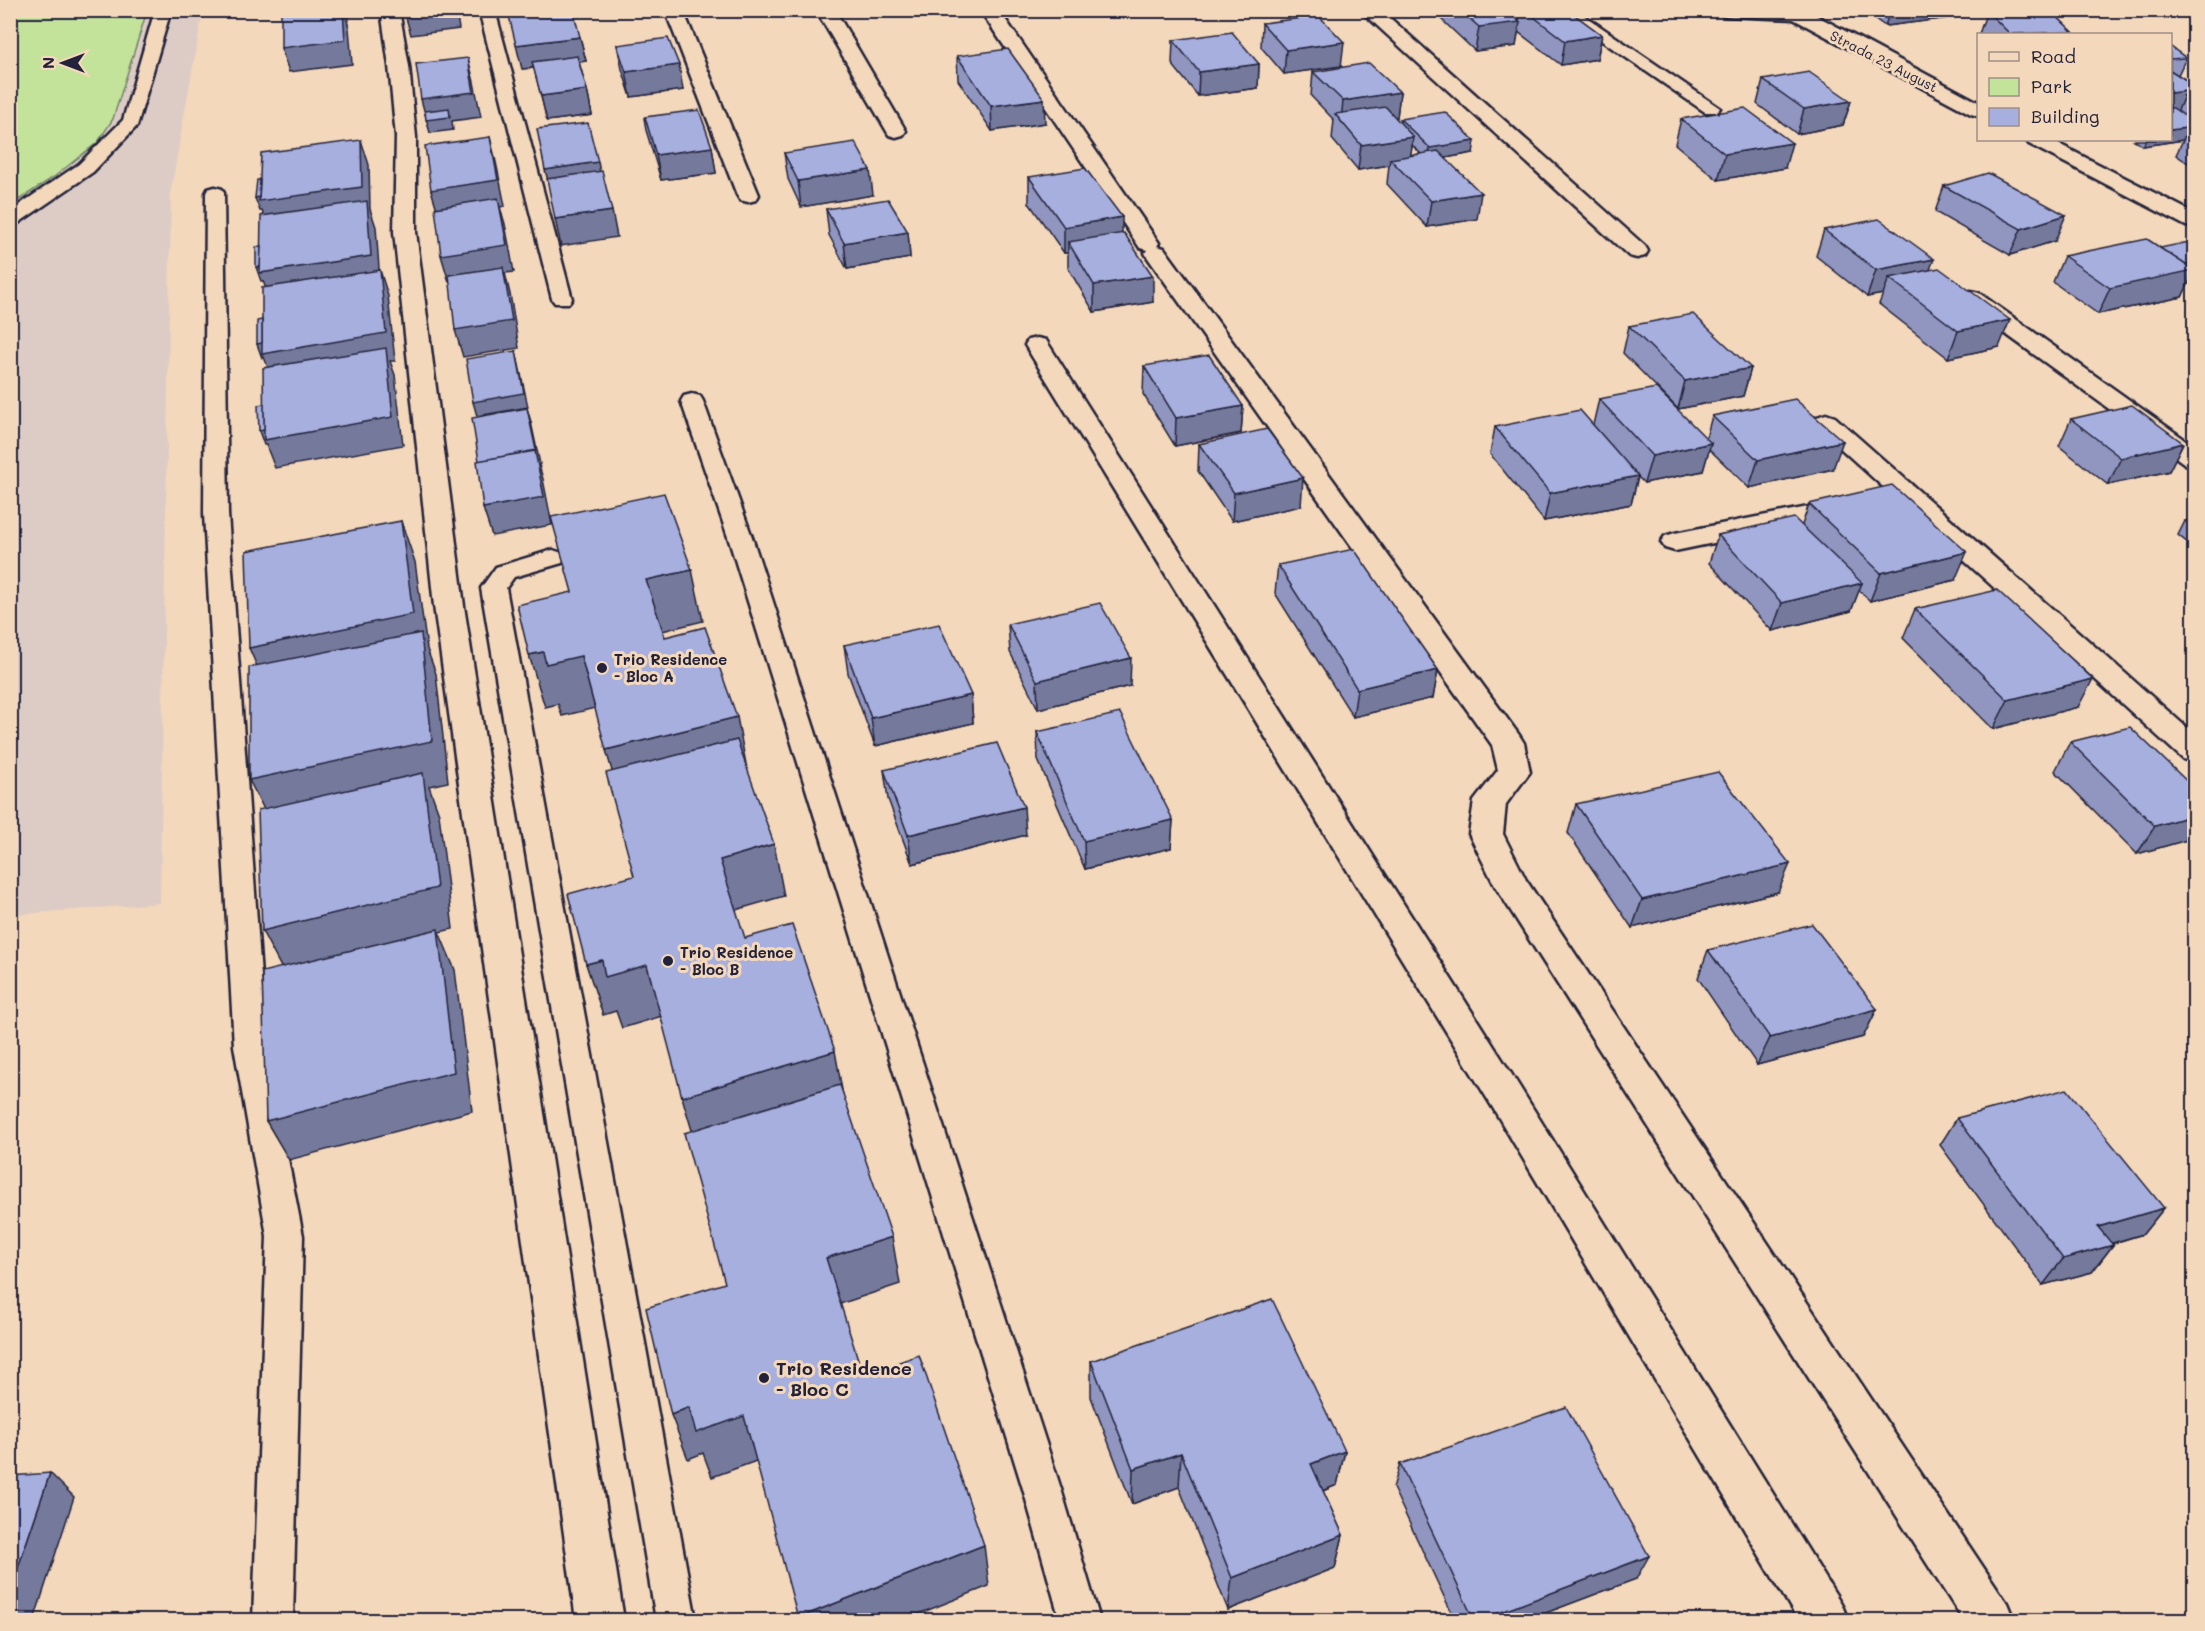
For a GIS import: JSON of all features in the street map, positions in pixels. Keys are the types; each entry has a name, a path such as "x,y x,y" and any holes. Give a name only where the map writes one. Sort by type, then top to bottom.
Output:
{"street":[{"path":"390,10 399,66 406,137 405,232 449,606 600,1620"},
{"path":"674,10 748,195"},
{"path":"825,10 896,131"},
{"path":"989,10 1152,248 1508,743 1514,772 1490,801 1486,834 1512,886 1990,1620"},
{"path":"1369,10 1637,251"},
{"path":"1726,10 1792,12"},
{"name":"Strada 23 August","path":"1792,12 1977,109"},
{"path":"2038,141 2194,221"},
{"path":"1953,285 2194,458"},
{"path":"1037,345 1506,1097 1824,1620"},
{"path":"1826,422 2194,751"},
{"path":"1675,542 1910,495"}],"lane":[{"path":"10,220 86,168 131,122 163,10"},
{"path":"487,10 562,299"},
{"path":"1565,10 1711,108"},
{"path":"215,193 216,514 250,1046 285,1236 273,1620"},
{"path":"692,402 740,537 1042,1489 1080,1620"},
{"path":"553,558 505,572 493,588 676,1620"}],"shaded area":[{"path":"11,11 203,11 171,190 160,903 11,915"}],"green space":[{"path":"11,10 147,11 113,119 98,142 54,177 11,205"}],"building":[{"path":"343,10 345,40 281,48 281,12"},
{"path":"551,10 573,10 580,37 516,45 509,16"},
{"path":"1460,10 1510,10 1520,22 1479,27"},
{"path":"1525,10 1568,10 1602,35 1565,41"},
{"path":"2050,10 2073,32 2009,33 1987,11"},
{"path":"1319,16 1344,42 1286,50 1262,23"},
{"path":"1232,32 1259,64 1199,72 1173,40"},
{"path":"668,38 679,65 626,72 617,45"},
{"path":"2172,48 2186,58 2172,59"},
{"path":"1008,49 1044,99 991,106 957,56"},
{"path":"577,56 587,90 541,96 532,62"},
{"path":"468,58 474,92 421,99 416,64"},
{"path":"1369,63 1400,92 1343,101 1313,72"},
{"path":"2172,71 2194,85 2194,90 2172,93"},
{"path":"1809,72 1851,101 1804,109 1763,80"},
{"path":"2194,95 2194,102 2184,96"},
{"path":"1386,107 1413,137 1361,145 1335,114"},
{"path":"449,108 450,117 426,120 425,111"},
{"path":"1745,108 1792,143 1725,154 1681,119"},
{"path":"2172,108 2194,122 2194,127 2172,130"},
{"path":"699,110 712,147 656,155 645,117"},
{"path":"1445,112 1475,141 1430,148 1400,119"},
{"path":"588,123 598,162 545,170 537,129"},
{"path":"490,137 498,180 431,190 425,146"},
{"path":"361,140 362,187 259,201 261,153"},
{"path":"855,142 870,170 798,181 784,153"},
{"path":"1438,151 1481,193 1431,201 1390,159"},
{"path":"1085,168 1122,217 1064,227 1029,177"},
{"path":"602,171 612,211 555,219 547,179"},
{"path":"1988,173 2066,215 2021,229 1944,186"},
{"path":"257,180 260,180 259,197 255,198"},
{"path":"498,198 507,245 441,255 435,208"},
{"path":"888,199 908,232 844,243 826,209"},
{"path":"367,201 371,256 260,273 261,216"},
{"path":"1879,219 1934,259 1876,270 1824,230"},
{"path":"1124,233 1153,276 1094,285 1068,242"},
{"path":"2147,239 2194,270 2110,288 2064,256"},
{"path":"2194,241 2194,263 2186,265 2160,248"},
{"path":"261,246 260,267 256,267 256,247"},
{"path":"503,267 512,321 455,330 449,275"},
{"path":"1939,268 2010,320 1958,331 1889,278"},
{"path":"380,270 386,333 262,354 262,288"},
{"path":"1693,314 1751,368 1685,381 1629,326"},
{"path":"262,320 262,343 257,344 257,321"},
{"path":"386,348 393,417 264,440 263,368"},
{"path":"516,351 524,393 473,402 466,359"},
{"path":"1209,355 1243,406 1176,418 1144,366"},
{"path":"1656,388 1711,443 1652,456 1599,399"},
{"path":"1795,399 1843,441 1758,460 1712,416"},
{"path":"264,404 264,430 259,431 258,405"},
{"path":"2132,405 2183,443 2121,458 2071,419"},
{"path":"527,408 536,450 479,461 472,418"},
{"path":"1580,410 1638,476 1550,493 1495,427"},
{"path":"1267,429 1303,478 1234,493 1199,444"},
{"path":"535,451 544,497 483,508 477,461"},
{"path":"1892,485 1967,552 1881,573 1809,504"},
{"path":"664,493 692,570 646,580 665,637 705,627 737,717 606,750 581,656 546,664 543,652 529,655 517,605 572,592 551,517"},
{"path":"1794,518 1862,583 1782,603 1718,535"},
{"path":"2194,518 2194,528 2185,521"},
{"path":"401,521 413,614 249,648 246,551"},
{"path":"1354,549 1438,670 1357,689 1278,565"},
{"path":"1997,590 2093,679 2008,700 1915,609"},
{"path":"1100,603 1131,658 1037,681 1008,624"},
{"path":"939,624 971,695 871,718 844,645"},
{"path":"421,633 432,741 249,780 249,667"},
{"path":"1120,713 1173,820 1084,841 1037,732"},
{"path":"2130,727 2194,788 2194,815 2155,826 2070,742"},
{"name":"Trio Residence - Bloc B","path":"737,740 774,844 720,860 745,938 792,925 835,1051 682,1097 647,965 605,977 602,960 586,964 568,894 634,876 606,773"},
{"path":"997,743 1024,807 908,835 884,770"},
{"path":"1718,772 1790,864 1642,900 1576,804"},
{"path":"423,773 437,888 262,931 258,810"},
{"path":"1812,924 1877,1009 1770,1038 1708,950"},
{"path":"438,929 454,1072 266,1121 262,972"},
{"name":"Trio Residence - Bloc C","path":"840,1085 892,1237 826,1258 863,1375 919,1355 984,1545 798,1618 744,1416 696,1433 689,1407 671,1415 646,1308 725,1283 684,1133"},
{"path":"2067,1089 2164,1208 2098,1227 2113,1245 2063,1259 1957,1118"},
{"path":"1272,1299 1345,1451 1311,1464 1343,1535 1232,1578 1181,1453 1133,1469 1091,1361"},
{"path":"1566,1407 1649,1556 1480,1620 1474,1620 1400,1464"},
{"path":"50,1473 10,1591 10,1476"}],"place":[{"name":"Trio Residence - Bloc A","path":"602,668"},
{"name":"Trio Residence - Bloc B","path":"668,961"},
{"name":"Trio Residence - Bloc C","path":"764,1378"}]}
